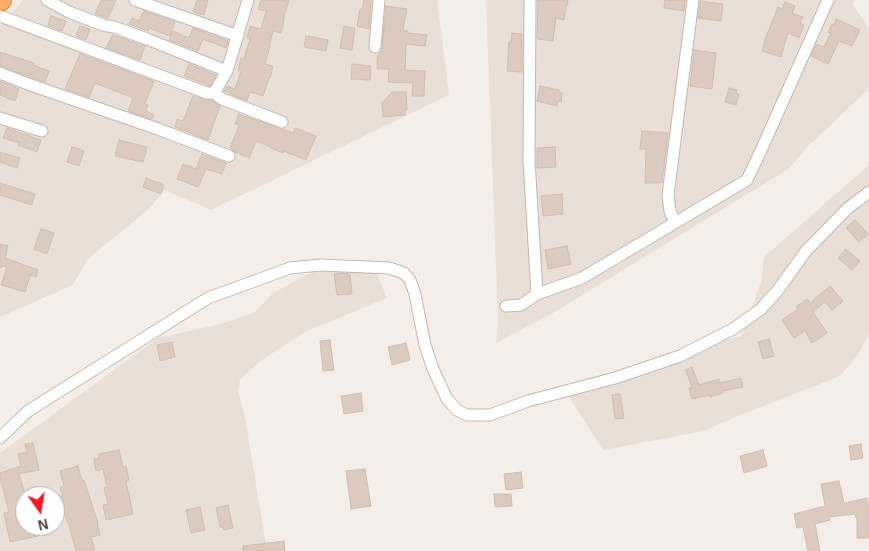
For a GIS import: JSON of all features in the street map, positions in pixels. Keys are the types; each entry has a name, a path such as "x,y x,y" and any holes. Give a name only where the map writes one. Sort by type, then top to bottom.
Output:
{"street":[{"path":"47,0 69,12 147,39 227,71"},
{"path":"135,0 238,36"},
{"path":"214,93 227,71 248,0"},
{"path":"375,47 379,0"},
{"path":"530,0 528,160 537,294"},
{"path":"675,223 670,211 668,195 693,0"},
{"path":"506,306 521,305 537,294 582,278 747,180 828,0"},
{"path":"0,16 207,93 214,93 222,99 282,122"},
{"path":"0,73 158,128 228,156"},
{"path":"0,118 42,131"},
{"path":"0,438 28,411 208,298 290,268 320,265 389,268 404,273 410,280 415,294 432,370 447,399 457,410 467,415 490,415 528,401 615,378 680,356 734,329 761,309 778,290 806,251 848,208 869,192"}],"shaded area":[{"path":"23,0 437,0 449,95 211,210 164,190 150,208 88,259 73,285 0,317 0,26"},
{"path":"486,0 854,0 853,5 869,28 869,89 807,147 790,168 553,313 496,343 498,322"},
{"path":"869,165 869,333 858,355 840,376 704,431 603,450 565,391 644,375 709,345 742,336 761,282 764,257"},
{"path":"371,260 387,298 305,332 262,360 240,380 238,391 245,417 267,551 0,551 0,453 158,338 221,324 255,312 273,293 316,270 343,262"}],"building":[{"path":"101,0 116,0 108,18 95,14"},
{"path":"197,0 208,0 204,15 193,12"},
{"path":"261,0 289,0 281,33 273,31 265,64 273,66 263,96 250,92 247,101 224,91 227,86 235,89 241,71 238,70 241,58 244,59 250,39 247,38 250,26 261,29 266,11 258,9"},
{"path":"364,0 371,0 369,29 357,26 360,9 362,10"},
{"path":"538,0 568,0 564,20 556,18 553,41 537,39"},
{"path":"665,0 685,0 684,11 664,8"},
{"path":"700,1 723,4 721,21 698,18"},
{"path":"785,2 795,6 792,13 803,17 800,23 804,25 799,38 788,33 781,57 762,51 778,7 782,9"},
{"path":"386,6 407,9 403,30 408,31 408,33 427,35 425,46 406,44 405,70 425,71 424,96 412,96 413,83 388,82 389,69 377,69 377,58 382,48"},
{"path":"144,11 175,22 170,36 149,28 148,31 129,24 132,18 139,21"},
{"path":"51,16 66,21 62,31 48,26"},
{"path":"836,19 860,30 852,46 839,41 828,64 811,56 817,44 824,47 831,33 828,32"},
{"path":"80,26 90,29 86,40 76,36"},
{"path":"344,26 355,28 352,50 340,48"},
{"path":"193,28 228,41 226,48 203,39 198,51 169,40 173,31 189,38"},
{"path":"512,33 522,34 522,72 507,71 509,42 511,42"},
{"path":"113,35 145,46 140,60 106,48"},
{"path":"306,36 328,40 326,51 304,47"},
{"path":"694,50 716,53 712,89 690,86"},
{"path":"0,52 34,63 33,65 49,71 45,82 0,66"},
{"path":"80,54 154,81 145,104 148,105 146,111 154,115 152,119 128,111 133,98 95,83 89,97 65,89"},
{"path":"189,64 216,75 210,86 184,76"},
{"path":"352,64 371,66 370,80 351,79"},
{"path":"0,81 19,89 15,101 0,95"},
{"path":"540,86 559,90 559,93 562,93 561,102 558,101 557,106 537,101"},
{"path":"729,88 737,90 736,94 739,94 736,105 725,102"},
{"path":"392,92 406,92 407,110 405,110 405,115 383,117 382,103"},
{"path":"193,96 212,100 220,106 208,140 175,127 177,119 183,121"},
{"path":"239,114 293,133 295,128 316,136 306,160 283,151 283,153 256,141 249,158 235,152 230,148 239,125 235,124"},
{"path":"7,128 41,140 37,152 3,138"},
{"path":"642,131 668,133 662,183 645,183 646,149 640,149"},
{"path":"119,140 147,147 143,162 115,156"},
{"path":"72,147 84,151 79,166 67,162"},
{"path":"555,147 556,167 537,168 537,148"},
{"path":"0,152 20,158 17,168 0,162"},
{"path":"202,154 226,163 222,174 206,169 198,187 177,179 183,164 196,169"},
{"path":"146,178 164,185 161,194 143,187"},
{"path":"0,183 35,194 32,205 0,195"},
{"path":"562,194 563,214 543,216 541,196"},
{"path":"855,220 868,234 859,242 846,228"},
{"path":"41,229 54,233 47,254 34,249"},
{"path":"0,244 8,246 5,258 38,270 36,277 30,275 25,292 1,285 7,267 0,267"},
{"path":"567,246 571,264 548,269 545,250"},
{"path":"846,249 860,261 852,270 838,258"},
{"path":"334,274 350,274 352,294 337,295"},
{"path":"830,286 843,301 832,310 825,302 813,312 827,333 812,343 805,331 794,338 782,320 798,309 796,307 807,299 810,303"},
{"path":"769,339 774,356 763,359 758,342"},
{"path":"330,340 334,370 323,371 320,341"},
{"path":"172,342 175,357 160,361 157,345"},
{"path":"406,343 410,360 392,365 388,347"},
{"path":"692,367 699,385 719,379 720,383 741,378 743,387 723,391 723,393 710,397 710,395 692,399 689,388 692,388 686,370"},
{"path":"361,393 363,411 344,414 341,396"},
{"path":"620,394 624,418 615,419 612,395"},
{"path":"33,443 39,470 19,474 23,486 15,486 15,536 38,536 10,542 4,513 9,512 0,473 21,466 18,454 27,452 25,444"},
{"path":"861,444 863,458 851,460 849,446"},
{"path":"119,450 123,467 126,466 129,480 126,481 133,514 106,520 103,505 108,504 104,488 107,487 103,469 96,471 94,459 99,458 99,454"},
{"path":"763,450 767,466 744,473 740,456"},
{"path":"78,466 98,523 100,535 91,537 95,551 76,551 65,515 65,486 60,471"},
{"path":"365,469 371,506 351,509 346,471"},
{"path":"521,472 523,488 506,490 504,474"},
{"path":"839,481 844,503 867,498 869,507 869,538 857,538 855,514 829,517 830,520 815,524 820,551 808,551 803,527 797,528 794,514 825,506 821,484"},
{"path":"494,494 511,494 512,506 495,507"},
{"path":"228,505 233,528 224,530 223,527 220,527 216,508"},
{"path":"200,507 205,530 191,533 186,510"},
{"path":"284,541 285,551 243,551 243,546"}]}
